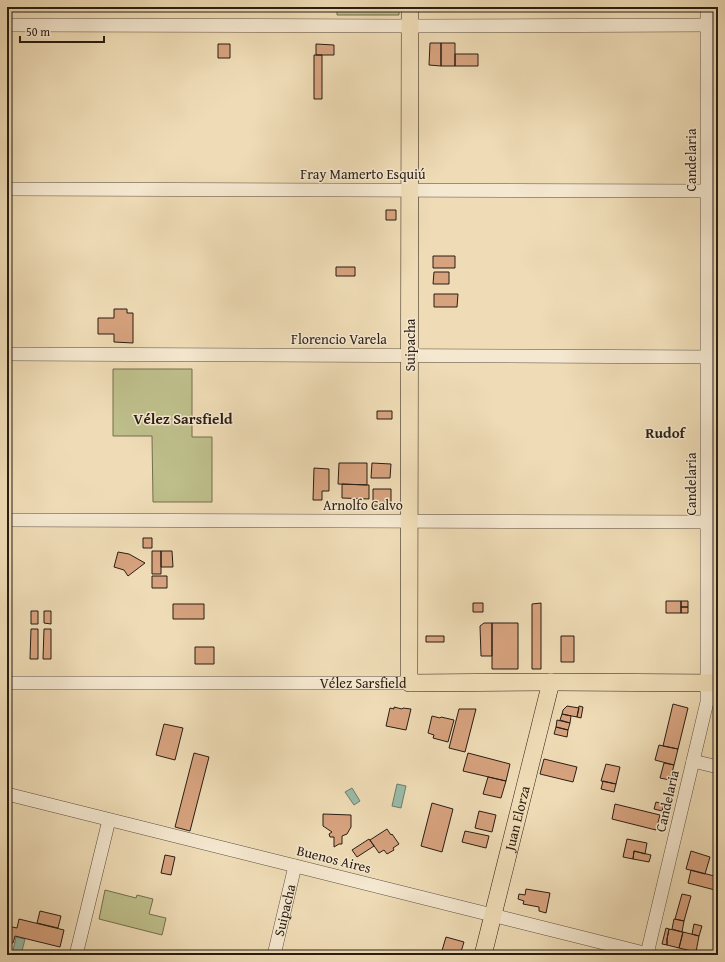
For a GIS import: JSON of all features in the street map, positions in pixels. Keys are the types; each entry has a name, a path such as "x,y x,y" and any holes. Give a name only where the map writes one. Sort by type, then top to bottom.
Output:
{"main road":[{"name":"Suipacha","path":"409,683 410,7"},
{"name":"Juan Elorza","path":"483,955 551,682"},
{"name":"Vélez Sarsfield","path":"409,683 713,683"}],"street":[{"name":"Candelaria","path":"650,954 693,761 713,683 712,25 707,7"},
{"path":"7,25 712,25"},
{"name":"Fray Mamerto Esquiú","path":"7,189 712,191"},
{"name":"Florencio Varela","path":"7,354 712,357"},
{"name":"Arnolfo Calvo","path":"7,520 713,522"},
{"name":"Vélez Sarsfield","path":"7,683 409,683"},
{"path":"693,761 718,767"},
{"name":"Buenos Aires","path":"7,794 650,954"},
{"path":"76,955 108,820"},
{"name":"Suipacha","path":"274,955 295,866"}],"green space":[{"path":"337,7 399,7 399,15 337,15"},
{"path":"113,369 192,369 192,437 212,437 212,502 153,502 152,436 113,436"},
{"path":"105,890 136,898 137,895 153,899 149,914 166,918 162,935 99,919"}],"shaded area":[{"path":"397,784 406,786 401,808 392,806"},
{"path":"352,788 360,801 354,805 345,792"},
{"path":"16,937 25,939 21,955 12,955"}],"building":[{"path":"430,43 441,43 441,66 429,65"},
{"path":"441,43 455,43 455,66 441,66"},
{"path":"218,44 230,44 230,58 218,58"},
{"path":"316,44 334,45 334,55 316,55"},
{"path":"455,54 478,54 478,66 455,66"},
{"path":"314,55 322,55 322,99 314,99"},
{"path":"386,210 396,210 396,220 386,220"},
{"path":"433,256 455,256 455,268 433,268"},
{"path":"336,267 355,267 355,276 336,276"},
{"path":"434,272 449,272 449,284 433,284"},
{"path":"434,294 458,294 457,307 434,307"},
{"path":"114,309 127,309 127,313 133,313 133,343 114,342 114,334 98,334 98,318 114,318"},
{"path":"377,411 392,411 392,419 377,419"},
{"path":"339,463 367,463 367,485 338,484"},
{"path":"372,463 391,464 390,478 371,478"},
{"path":"314,468 329,469 329,491 322,491 322,500 313,500"},
{"path":"342,484 369,485 369,499 342,498"},
{"path":"373,489 391,489 391,506 373,506"},
{"path":"143,538 152,538 152,548 143,548"},
{"path":"152,551 161,551 161,574 152,574"},
{"path":"161,551 172,551 173,567 161,567"},
{"path":"118,552 129,554 145,563 128,576 124,570 114,567"},
{"path":"152,576 167,576 167,588 152,588"},
{"path":"666,601 681,601 681,613 666,613"},
{"path":"681,601 688,601 688,607 681,607"},
{"path":"473,603 483,603 483,612 473,612"},
{"path":"541,603 541,669 532,669 532,604"},
{"path":"173,604 204,604 204,619 173,619"},
{"path":"681,607 688,607 688,613 681,613"},
{"path":"31,611 38,611 38,624 31,624"},
{"path":"44,611 51,611 51,624 44,623"},
{"path":"484,623 492,623 492,656 481,656 480,626"},
{"path":"492,623 518,623 518,669 492,669"},
{"path":"31,629 38,629 38,659 30,659"},
{"path":"44,629 51,629 51,659 43,659"},
{"path":"426,636 444,636 444,642 426,642"},
{"path":"561,636 574,636 574,662 561,662"},
{"path":"195,647 214,647 214,664 195,664"},
{"path":"673,704 688,708 678,749 663,746"},
{"path":"567,706 579,708 577,717 562,714 563,710"},
{"path":"579,706 583,707 581,718 577,717"},
{"path":"394,707 411,709 406,730 386,726 390,708 394,709"},
{"path":"459,709 476,709 465,752 449,748"},
{"path":"562,714 571,716 570,723 560,720"},
{"path":"432,716 454,720 448,742 433,738 434,735 428,733"},
{"path":"557,720 570,723 568,730 556,727"},
{"path":"164,724 183,728 175,760 156,755"},
{"path":"556,727 568,730 567,737 554,734"},
{"path":"659,745 678,749 674,765 655,760"},
{"path":"194,753 209,757 190,831 175,827"},
{"path":"468,753 510,764 506,781 463,771"},
{"path":"544,759 577,767 573,782 540,774"},
{"path":"664,763 674,765 670,780 660,778"},
{"path":"606,764 620,767 616,784 601,781"},
{"path":"488,777 506,781 501,798 483,794"},
{"path":"603,781 616,784 614,792 601,789"},
{"path":"656,802 664,804 662,811 654,809"},
{"path":"432,803 453,809 442,852 421,846"},
{"path":"615,804 660,815 656,830 612,819"},
{"path":"479,811 496,815 492,832 475,828"},
{"path":"323,814 351,815 351,827 347,834 342,836 342,844 334,847 334,837 330,837 329,834 332,832 323,826"},
{"path":"387,829 399,844 393,848 394,850 387,854 384,850 379,853 370,840"},
{"path":"465,831 489,836 486,848 462,842"},
{"path":"369,839 374,846 357,857 352,850"},
{"path":"627,839 647,843 645,854 634,851 633,859 623,857"},
{"path":"634,851 651,855 649,862 633,859"},
{"path":"691,851 710,857 705,874 686,869"},
{"path":"165,855 175,857 171,875 161,873"},
{"path":"691,870 718,877 715,890 688,883"},
{"path":"526,889 550,893 546,913 539,911 539,907 523,904 524,901 518,899 519,894 525,895"},
{"path":"682,894 691,896 684,921 675,919"},
{"path":"40,911 61,916 58,928 37,923"},
{"path":"19,919 64,930 60,947 15,936 13,943 7,942 7,926 17,928"},
{"path":"674,919 684,921 682,932 672,929"},
{"path":"694,924 702,926 699,936 692,934"},
{"path":"666,928 669,929 667,945 662,944"},
{"path":"669,929 683,932 679,948 667,945"},
{"path":"683,932 699,936 696,952 679,948"},
{"path":"446,937 464,942 460,955 441,954"},
{"path":"555,951 562,953 561,955 555,954"}],"district":[{"name":"Vélez Sarsfield","path":"183,418"},
{"name":"Rudof","path":"665,432"}]}
